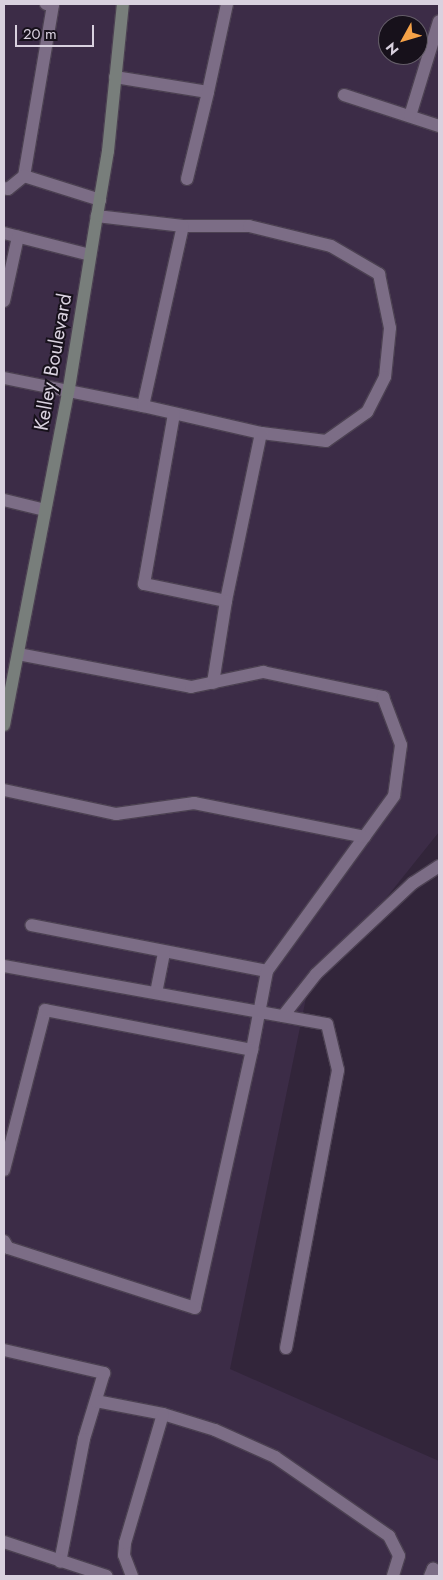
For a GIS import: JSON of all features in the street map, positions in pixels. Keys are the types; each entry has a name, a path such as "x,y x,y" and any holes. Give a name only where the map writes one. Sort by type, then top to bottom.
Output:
{"main road":[{"name":"Kelley Boulevard","path":"4,725 68,390 100,200 116,77 123,4"}],"street":[{"path":"4,188 8,189 24,176 52,5 46,4"},
{"path":"187,179 227,4"},
{"path":"410,116 439,21"},
{"path":"116,77 208,92"},
{"path":"344,95 439,126"},
{"path":"24,176 100,200"},
{"path":"4,378 143,406 261,433 326,441 367,412 386,377 390,328 379,274 331,246 249,226 183,226 97,216"},
{"path":"143,406 183,226"},
{"path":"4,234 90,255"},
{"path":"4,301 18,237"},
{"path":"174,414 144,584 226,601"},
{"path":"213,683 226,601 261,433"},
{"path":"4,500 45,510"},
{"path":"4,1241 8,1248 195,1308 252,1050 267,971 394,796 401,745 383,696 263,672 191,686 18,654"},
{"path":"4,790 116,814 194,802 365,837"},
{"path":"283,1016 316,974 413,883 439,866"},
{"path":"31,925 164,953 267,971"},
{"path":"156,993 164,953"},
{"path":"4,966 327,1024 338,1070 286,1348"},
{"path":"4,1170 45,1010 252,1050"},
{"path":"4,1350 104,1373 84,1438 60,1562"},
{"path":"96,1401 163,1414 215,1430 275,1457 377,1525 398,1549 399,1564 393,1576"},
{"path":"132,1576 124,1556 125,1544 163,1414"},
{"path":"4,1542 106,1576"},
{"path":"430,1576 433,1569 439,1572"}],"shaded area":[{"path":"4,4 439,4 439,832 306,998 230,1369 439,1461 439,1576 4,1576"}]}
